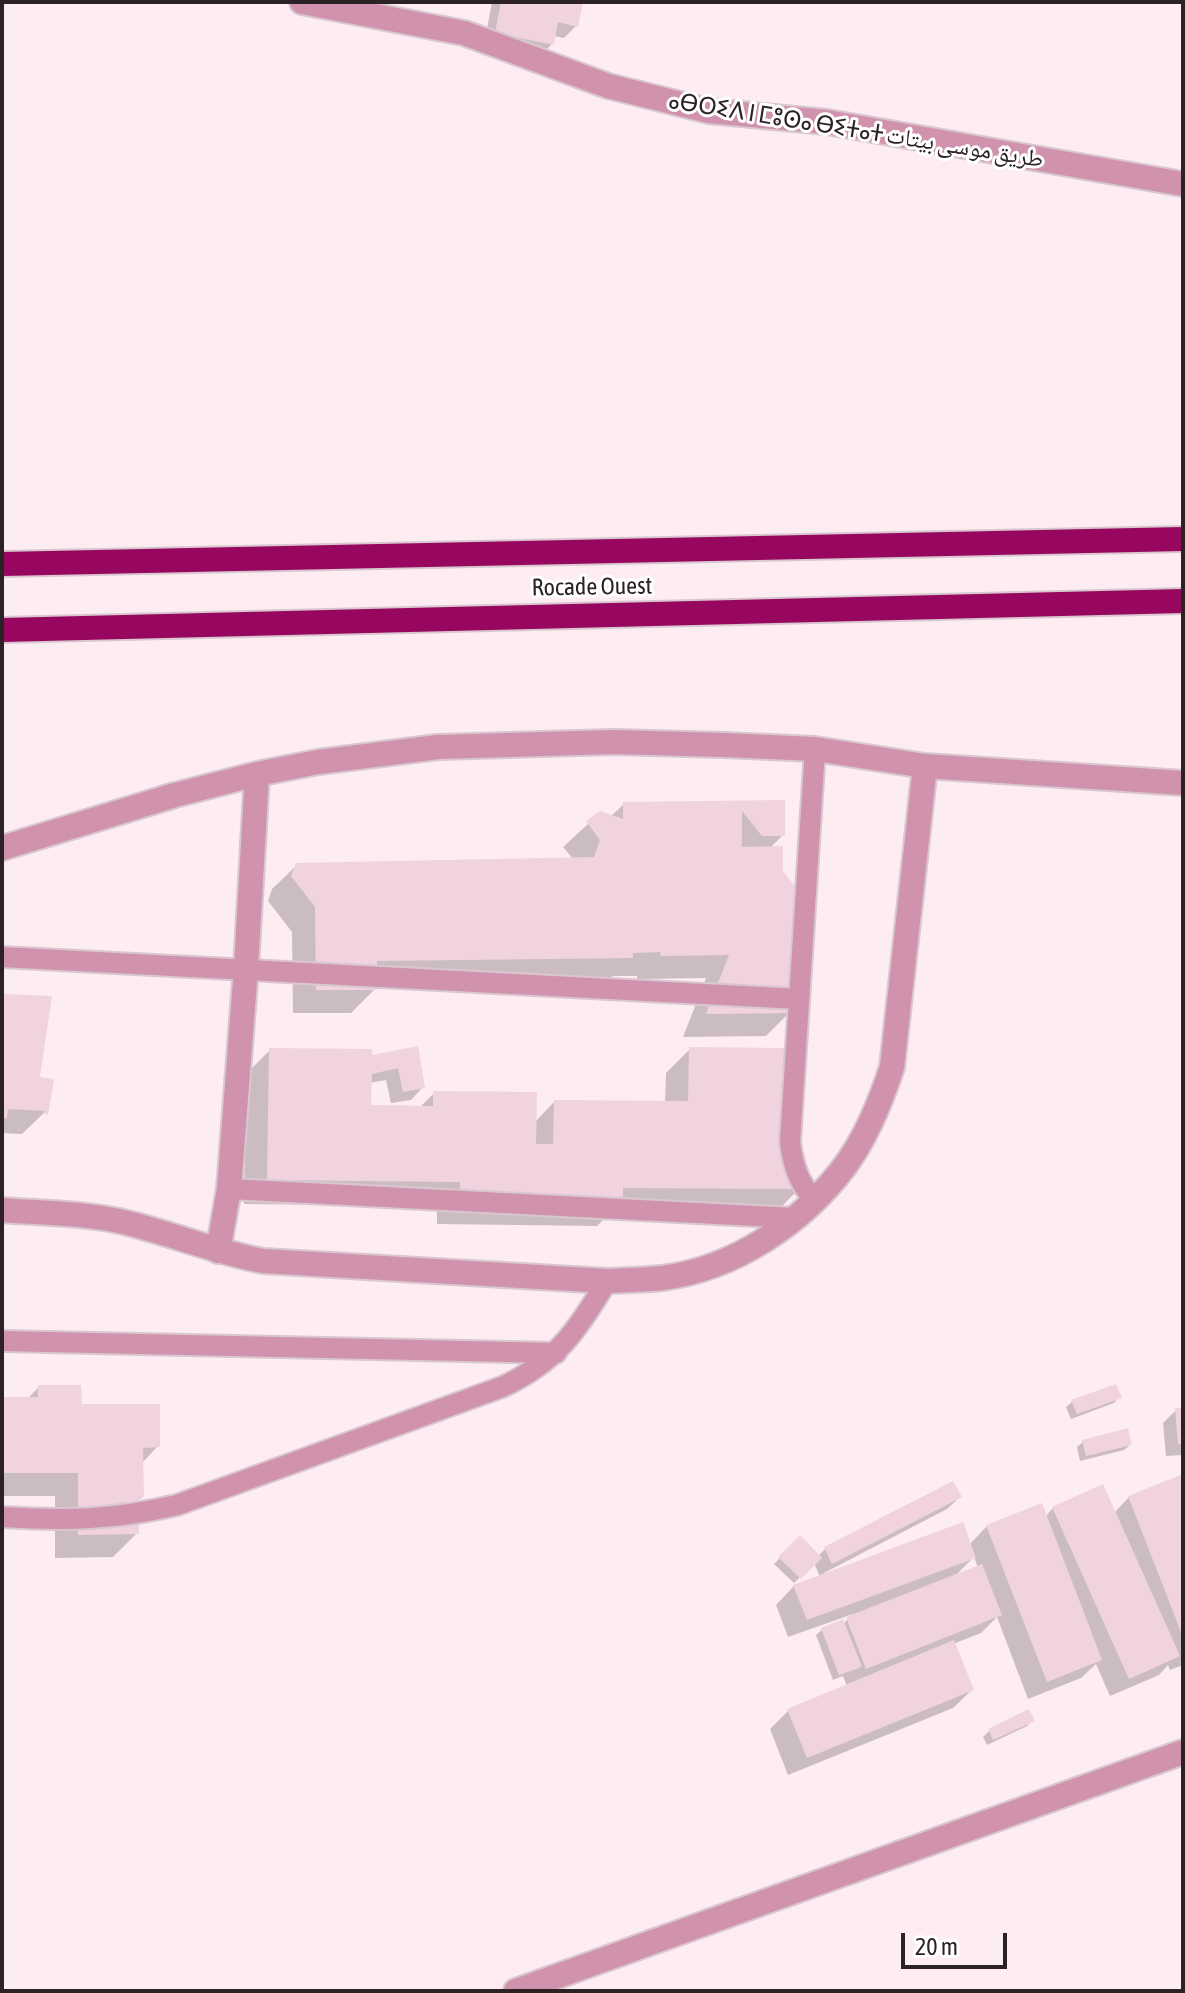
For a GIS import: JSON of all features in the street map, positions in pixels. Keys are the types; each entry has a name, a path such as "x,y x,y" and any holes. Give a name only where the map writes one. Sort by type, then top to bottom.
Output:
{"highway":[{"name":"Rocade Ouest","path":"2,564 1183,539"},
{"name":"Rocade Ouest","path":"2,630 1183,601"}],"street":[{"name":"ⴰⴱⵔⵉⴷ ⵏ ⵎⵓⵙⴰ ⴱⵉⵜⴰⵜ طريق موسى بيتات","path":"302,2 464,33 608,86 709,111 827,122 1183,184"},
{"path":"2,848 175,795 257,774 375,754 502,744 613,742 815,749 925,766 1183,783"},
{"path":"2,1210 117,1221 263,1261 607,1281 663,1277 699,1269 733,1256 795,1218 814,1200 845,1165 881,1102 892,1067 925,766"},
{"path":"218,1251 229,1189 257,774"},
{"path":"516,1991 1183,1752"}],"lane":[{"path":"814,1200 798,1178 790,1142 815,749"},
{"path":"2,957 799,999"},
{"path":"229,1189 795,1218"},
{"path":"2,1517 73,1521 131,1515 177,1505 502,1387 521,1378 556,1353 579,1327 607,1281"},
{"path":"2,1341 556,1353"}],"building":[{"path":"501,2 583,2 578,27 558,22 554,45 495,33"},
{"path":"785,800 785,836 762,836 742,811 742,847 783,846 783,871 811,906 811,920 792,936 792,1013 706,1014 729,955 661,956 660,952 633,953 633,958 377,961 377,990 316,990 315,907 291,876 296,863 594,857 600,840 586,821 600,811 623,819 623,802"},
{"path":"2,994 52,996 40,1077 54,1079 48,1115 45,1111 8,1109 7,1118 2,1118"},
{"path":"418,1046 425,1088 403,1092 398,1068 372,1074 371,1105 433,1106 433,1091 537,1092 536,1144 553,1144 554,1100 688,1101 689,1047 786,1048 785,1149 802,1149 801,1189 623,1188 623,1202 460,1201 460,1182 267,1180 269,1048 372,1049 372,1055"},
{"path":"1116,1384 1122,1398 1077,1414 1071,1400"},
{"path":"38,1385 81,1385 82,1404 160,1404 160,1447 143,1448 144,1497 139,1497 139,1534 78,1535 78,1473 2,1473 2,1397 38,1397"},
{"path":"1175,1408 1183,1408 1183,1444 1178,1444"},
{"path":"1128,1428 1132,1445 1086,1456 1082,1440"},
{"path":"1183,1474 1183,1637 1128,1496"},
{"path":"953,1481 962,1497 832,1564 824,1547"},
{"path":"1103,1484 1180,1656 1129,1679 1052,1507"},
{"path":"1042,1503 1102,1660 1047,1682 986,1525"},
{"path":"963,1522 976,1558 807,1620 793,1585"},
{"path":"800,1535 822,1558 801,1579 778,1557"},
{"path":"982,1564 1002,1615 866,1669 846,1617"},
{"path":"843,1619 862,1667 839,1675 821,1628"},
{"path":"954,1640 974,1690 807,1758 787,1709"},
{"path":"1029,1709 1035,1721 993,1740 988,1729"}]}
